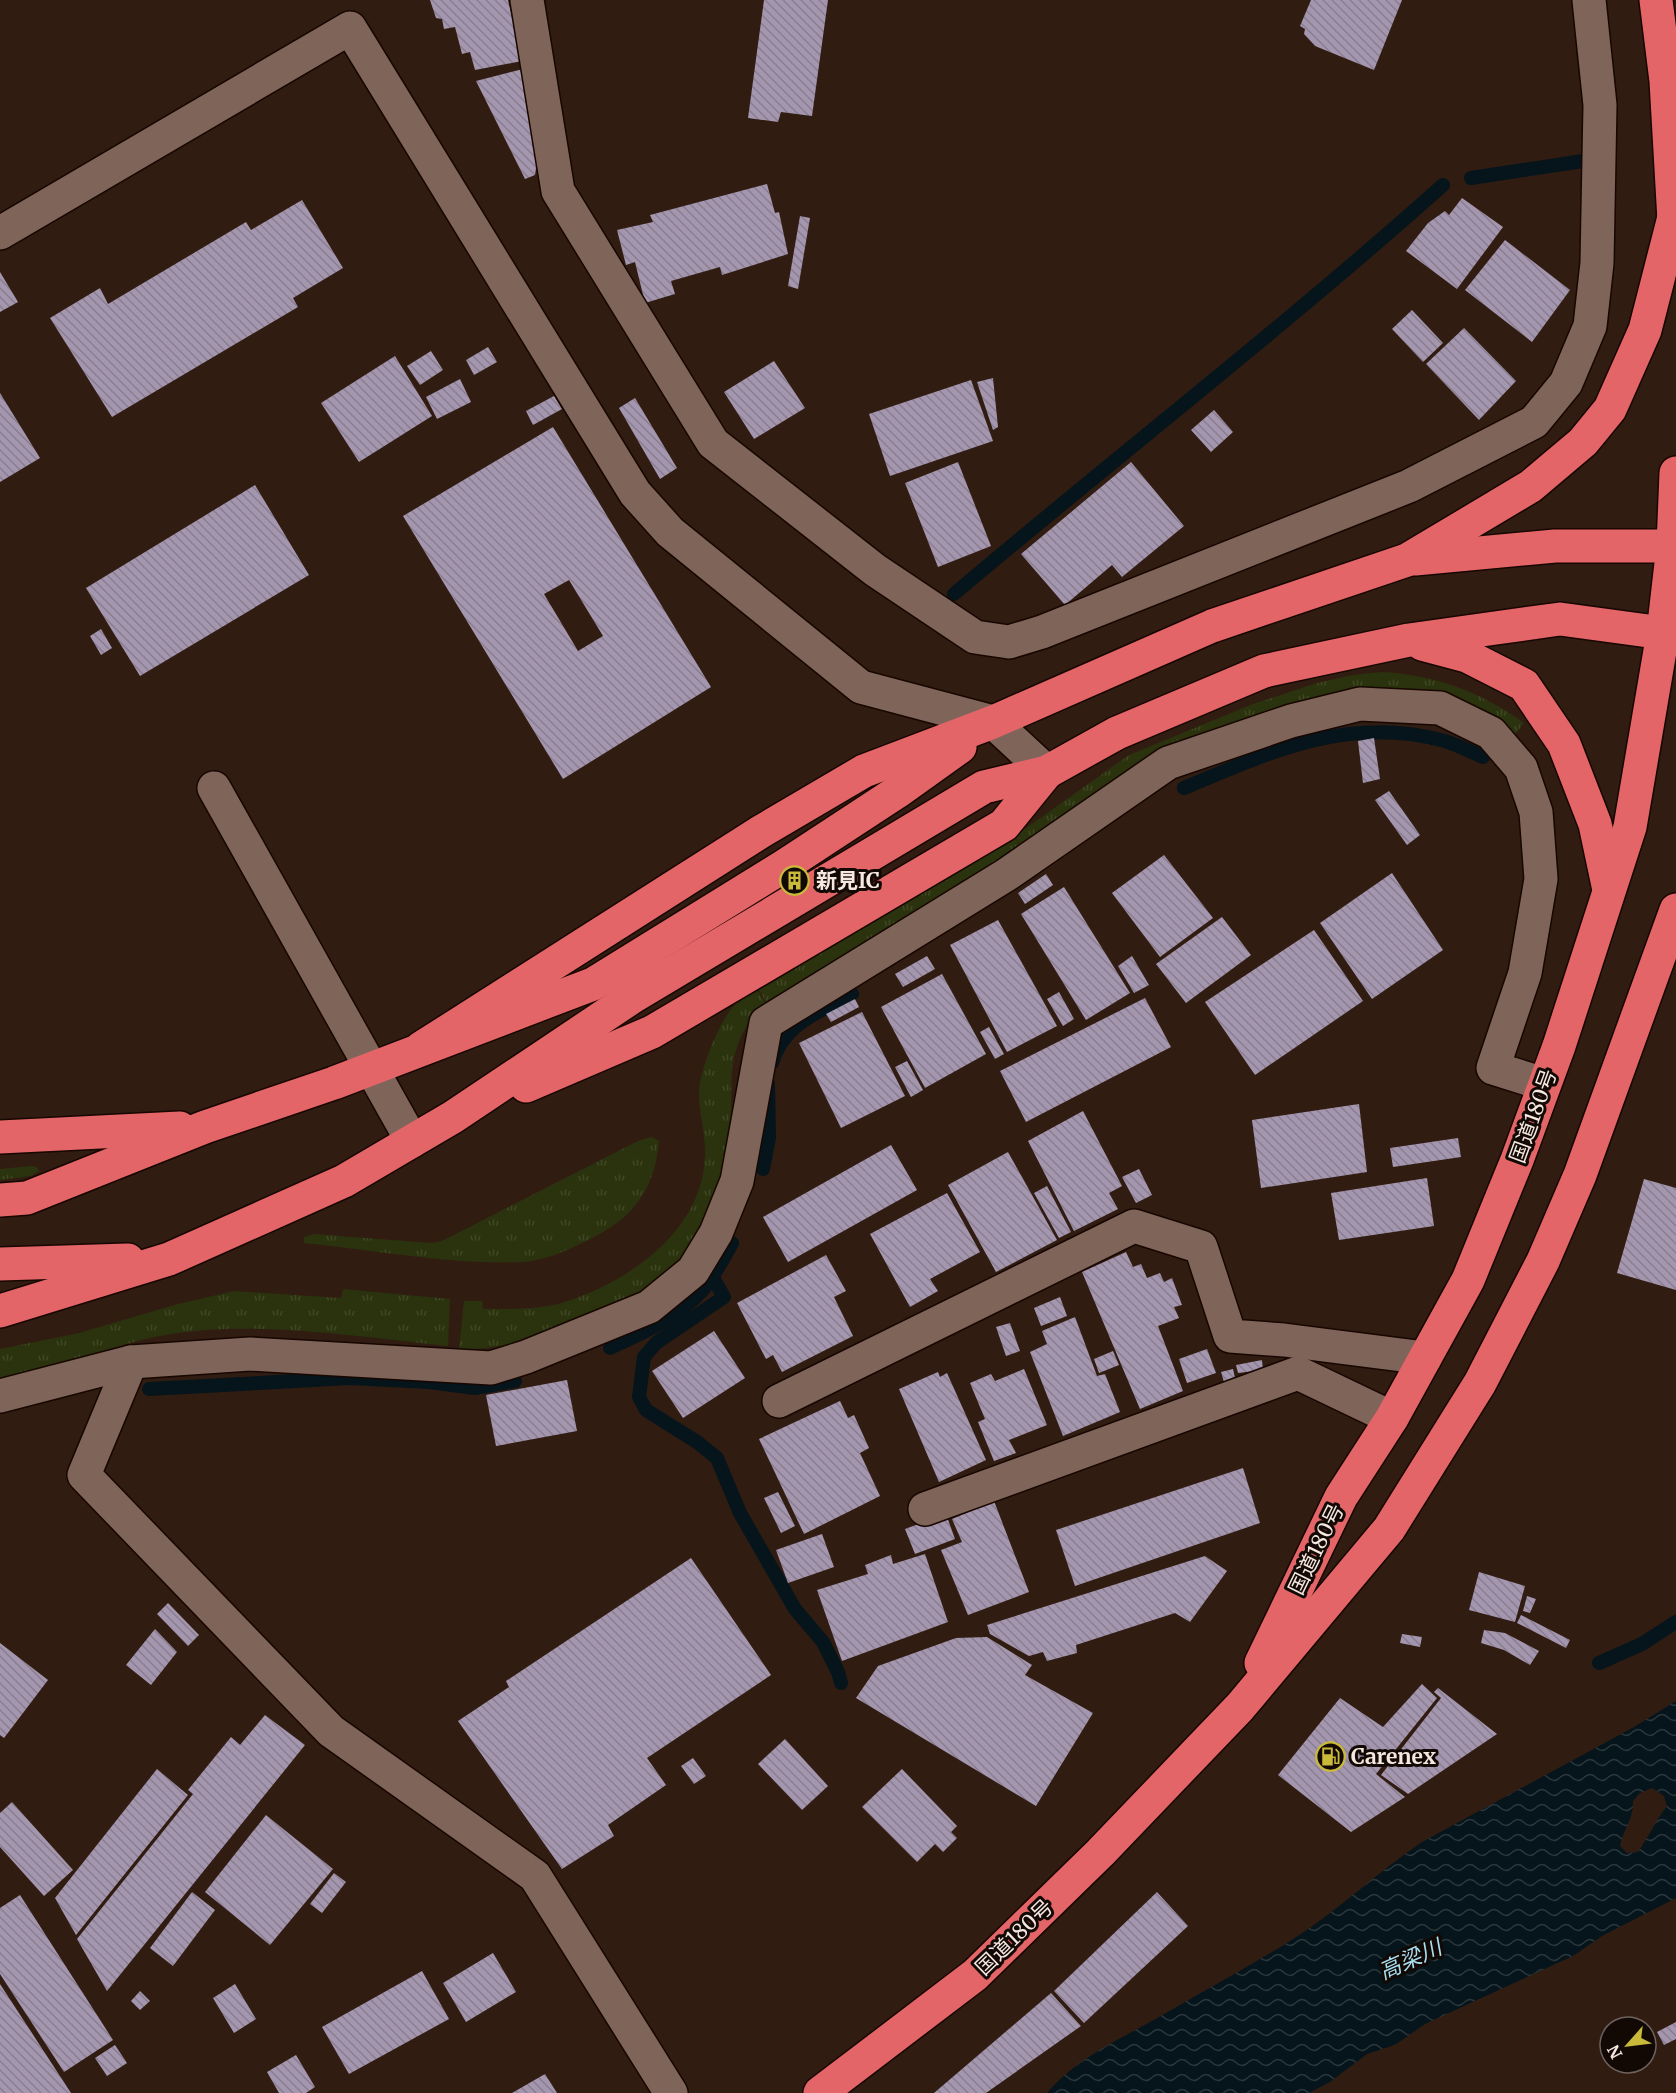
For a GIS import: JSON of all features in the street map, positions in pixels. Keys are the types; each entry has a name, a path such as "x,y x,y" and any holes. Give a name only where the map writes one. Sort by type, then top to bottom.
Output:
{"highway":[{"path":"1656,0 1666,81 1676,267"},
{"path":"0,1200 27,1198 205,1127 372,1068 593,984 784,866 897,792 993,722 1212,626 1407,560 1531,486 1583,442 1610,409 1645,330 1674,217"},
{"name":"国道180号","path":"1240,1707 1341,1497 1392,1418 1468,1280 1517,1160 1544,1084 1630,827 1670,631 1675,547 1676,473"},
{"path":"1407,560 1555,546 1675,547"},
{"path":"0,1311 169,1259 344,1181 453,1117 652,1032 1004,825 1047,772 1116,733 1264,671 1408,640 1560,619 1670,631"},
{"path":"1408,640 1467,656 1524,685 1564,744 1595,824 1609,892"},
{"name":"国道180号","path":"820,2093 975,1975 1100,1853 1240,1707 1389,1529 1480,1383 1543,1261 1580,1175 1676,910"},
{"path":"0,1137 205,1127"},
{"path":"0,1264 169,1259"}],"street":[{"path":"527,0 558,191 713,443 875,570 925,604 975,637 1009,642 1042,632 1409,486 1534,422 1566,383 1590,326 1596,263 1599,105 1589,0"},
{"path":"0,233 350,28 635,493 670,532 861,687 993,722 1047,772"},
{"path":"0,1396 130,1362 250,1354 491,1368 526,1357 649,1307 693,1271 716,1233 737,1181 766,1023 1006,875 1168,764 1291,721 1360,704 1440,708 1491,733 1521,768 1536,812 1541,879 1525,973 1493,1068 1544,1084"},
{"path":"214,788 412,1141"},
{"path":"779,1401 1134,1226 1201,1247 1230,1336 1284,1340 1425,1358"},
{"path":"130,1362 84,1475 331,1731 535,1876 671,2093"},
{"path":"926,1509 1298,1373 1392,1418"}],"green space":[{"path":"1382,672 1421,677 1457,687 1491,702 1524,723 1512,738 1431,698 1104,789 905,925 766,1002 759,990 1014,837 1021,845 1015,836 1129,755 1253,704 1317,683 1353,675"},
{"path":"758,991 765,1003 749,1023 738,1043 733,1062 730,1144 725,1167 705,1218 691,1244 676,1264 657,1281 632,1298 575,1325 513,1344 459,1349 464,1301 482,1301 483,1309 534,1308 565,1302 589,1293 636,1267 658,1250 676,1230 691,1208 701,1183 705,1148 699,1093 706,1060 729,1012 740,1001"},
{"path":"652,1137 659,1141 656,1161 644,1193 635,1206 624,1217 595,1237 551,1256 522,1262 468,1261 304,1243 304,1237 314,1234 430,1243 442,1241 638,1141"},
{"path":"37,1167 39,1171 31,1176 0,1180 0,1169"},
{"path":"343,1289 450,1299 448,1346 309,1331 204,1330 149,1338 0,1385 0,1349 79,1333 178,1304 234,1291 341,1298"}],"water":[{"name":"高梁川","path":"1676,1701 1676,1898 1602,1936 1573,1956 1425,2024 1395,2045 1367,2054 1330,2082 1309,2093 1047,2093 1058,2081 1096,2052 1256,1962 1308,1929 1422,1842 1634,1727","holes":["1652,1788 1664,1796 1667,1806 1642,1846 1638,1852 1627,1853 1620,1846 1632,1813 1633,1801 1640,1793"]}],"building":[{"path":"430,0 508,0 522,61 475,70 470,52 462,54 455,27 444,29 442,19 436,18"},
{"path":"764,0 828,0 812,116 781,112 778,122 748,118"},
{"path":"1311,0 1402,0 1374,70 1315,46 1304,34 1305,29 1300,26"},
{"path":"527,68 540,141 535,175 525,179 476,81"},
{"path":"767,184 775,213 779,212 788,254 722,275 720,267 671,281 675,294 645,303 635,262 626,265 617,230 653,222 650,215"},
{"path":"1462,198 1503,227 1457,289 1406,251 1428,223 1445,211 1449,215"},
{"path":"302,200 343,268 293,298 298,307 112,417 50,318 100,288 108,304 246,222 251,230"},
{"path":"800,216 810,218 798,289 788,286"},
{"path":"1505,240 1570,290 1532,342 1465,290"},
{"path":"0,272 18,302 0,312"},
{"path":"1412,310 1443,343 1423,362 1392,329"},
{"path":"1464,328 1516,381 1479,420 1426,364"},
{"path":"488,347 497,362 474,375 466,360"},
{"path":"431,351 443,370 420,385 407,366"},
{"path":"395,356 432,416 359,462 321,403"},
{"path":"774,361 805,408 754,439 724,392"},
{"path":"993,378 998,427 993,430 977,382"},
{"path":"460,379 471,402 437,419 426,397"},
{"path":"971,380 993,441 890,476 869,414"},
{"path":"0,393 40,458 0,482"},
{"path":"554,396 562,409 533,425 526,411"},
{"path":"635,398 677,468 660,479 619,408"},
{"path":"1214,410 1233,432 1211,452 1191,430"},
{"path":"553,427 711,687 563,779 403,516","holes":["569,580 603,636 578,651 544,594"]},
{"path":"958,462 991,546 938,567 905,483"},
{"path":"1131,462 1184,526 1122,577 1112,565 1065,605 1021,554"},
{"path":"255,485 309,575 140,676 86,588"},
{"path":"101,629 112,648 101,655 90,636"},
{"path":"1374,738 1380,779 1363,783 1358,741"},
{"path":"1389,791 1420,835 1407,845 1375,800"},
{"path":"1164,855 1213,918 1160,957 1112,893"},
{"path":"1392,873 1443,950 1372,999 1320,923"},
{"path":"1046,874 1053,885 1025,904 1018,893"},
{"path":"1064,887 1130,993 1086,1020 1021,914"},
{"path":"1222,917 1251,955 1186,1003 1156,964"},
{"path":"998,920 1057,1026 1007,1052 950,945"},
{"path":"1314,930 1363,1001 1255,1075 1205,1002"},
{"path":"927,956 935,969 903,987 895,974"},
{"path":"1132,956 1149,985 1134,993 1118,966"},
{"path":"942,974 986,1054 925,1088 881,1007"},
{"path":"1059,992 1074,1019 1063,1026 1047,999"},
{"path":"1145,998 1171,1047 1026,1122 1000,1071"},
{"path":"855,999 859,1007 831,1022 826,1014"},
{"path":"862,1012 905,1096 841,1128 799,1043"},
{"path":"989,1027 1004,1054 995,1059 980,1032"},
{"path":"907,1061 923,1090 911,1097 895,1067"},
{"path":"1359,1104 1367,1172 1261,1188 1252,1120"},
{"path":"1083,1111 1122,1186 1109,1193 1118,1209 1074,1231 1028,1141"},
{"path":"1458,1138 1461,1157 1393,1167 1390,1148"},
{"path":"891,1145 917,1190 788,1262 763,1217"},
{"path":"1008,1152 1057,1240 996,1272 948,1185"},
{"path":"1139,1169 1152,1195 1136,1203 1122,1177"},
{"path":"1427,1178 1434,1226 1339,1240 1331,1193"},
{"path":"1644,1179 1676,1188 1676,1290 1617,1273"},
{"path":"1047,1186 1071,1232 1059,1238 1034,1193"},
{"path":"947,1193 980,1252 930,1279 938,1291 910,1307 870,1234"},
{"path":"1126,1252 1133,1267 1141,1264 1147,1278 1160,1273 1164,1282 1172,1278 1182,1305 1174,1307 1179,1318 1158,1326 1183,1391 1140,1409 1082,1272"},
{"path":"826,1255 846,1291 834,1297 853,1336 782,1372 773,1355 766,1359 737,1303"},
{"path":"1060,1297 1067,1316 1041,1326 1034,1308"},
{"path":"1075,1317 1097,1376 1105,1374 1120,1412 1063,1436 1030,1352 1047,1344 1042,1331"},
{"path":"1010,1323 1020,1351 1006,1356 996,1327"},
{"path":"714,1331 745,1378 683,1418 652,1371"},
{"path":"1207,1349 1216,1373 1187,1383 1179,1359"},
{"path":"1113,1351 1119,1365 1099,1373 1094,1359"},
{"path":"1262,1360 1263,1370 1238,1373 1236,1365"},
{"path":"1024,1369 1047,1425 1009,1440 1016,1453 994,1461 978,1422 985,1419 970,1383 991,1374 995,1381"},
{"path":"1233,1369 1235,1378 1224,1382 1221,1372"},
{"path":"938,1372 940,1377 947,1373 986,1460 939,1482 899,1389"},
{"path":"567,1380 577,1431 496,1446 486,1395"},
{"path":"840,1401 848,1418 854,1415 869,1448 860,1453 880,1496 804,1534 759,1439"},
{"path":"1243,1468 1260,1523 1075,1586 1056,1530"},
{"path":"778,1492 795,1526 781,1533 764,1498"},
{"path":"994,1501 1029,1592 968,1615 941,1550 962,1542 952,1519"},
{"path":"946,1514 955,1539 915,1554 905,1529"},
{"path":"822,1534 834,1567 788,1583 776,1550"},
{"path":"925,1554 948,1622 842,1661 817,1590 868,1574 865,1565 891,1555 893,1564"},
{"path":"1205,1556 1227,1571 1190,1622 1175,1613 1076,1645 1077,1653 1047,1661 1043,1652 1029,1656 990,1634 987,1625"},
{"path":"691,1558 771,1675 647,1758 666,1785 608,1825 614,1836 562,1869 458,1721 509,1687 506,1681"},
{"path":"1479,1572 1525,1586 1515,1622 1469,1610"},
{"path":"1527,1596 1536,1599 1530,1613 1523,1611"},
{"path":"168,1603 199,1635 188,1646 157,1614"},
{"path":"1521,1615 1570,1640 1566,1648 1517,1623"},
{"path":"155,1629 177,1652 151,1685 126,1665"},
{"path":"1484,1630 1505,1633 1539,1651 1530,1665 1504,1650 1481,1643"},
{"path":"1402,1634 1422,1637 1420,1647 1400,1643"},
{"path":"987,1637 1032,1665 1025,1675 1093,1713 1036,1806 856,1698 878,1666 956,1638"},
{"path":"0,1643 48,1680 4,1738 0,1735"},
{"path":"1422,1684 1437,1698 1376,1774 1405,1797 1351,1832 1278,1775 1340,1698 1383,1727"},
{"path":"1438,1688 1497,1734 1408,1794 1381,1775 1441,1698 1434,1692"},
{"path":"265,1715 305,1745 107,1991 77,1939 193,1794 188,1790 231,1737 240,1745"},
{"path":"785,1739 828,1786 802,1810 758,1764"},
{"path":"693,1758 706,1776 694,1784 681,1766"},
{"path":"157,1769 188,1795 76,1935 55,1898"},
{"path":"902,1769 957,1826 951,1832 957,1838 943,1852 935,1844 917,1862 862,1807"},
{"path":"12,1802 73,1870 44,1896 0,1847 0,1813"},
{"path":"266,1815 333,1869 270,1945 205,1892"},
{"path":"334,1873 346,1882 322,1913 310,1904"},
{"path":"192,1892 215,1910 173,1966 150,1948"},
{"path":"1157,1892 1188,1926 1084,2023 1054,1991"},
{"path":"20,1895 113,2040 64,2072 0,1974 0,1908"},
{"path":"493,1953 516,1992 466,2022 443,1983"},
{"path":"422,1971 449,2019 349,2074 322,2027"},
{"path":"0,1984 71,2093 0,2093"},
{"path":"235,1984 256,2019 234,2033 213,1998"},
{"path":"140,1991 150,2001 140,2010 131,2001"},
{"path":"1051,1993 1081,2026 986,2093 934,2093"},
{"path":"1676,2022 1676,2039 1664,2045 1658,2031"},
{"path":"115,2045 127,2063 107,2076 95,2058"},
{"path":"296,2055 315,2087 306,2093 279,2093 267,2072"},
{"path":"545,2074 557,2093 512,2093"}],"waterway":[{"path":"1471,178 1583,161"},
{"path":"954,594 1322,290 1443,185"},
{"path":"1184,788 1280,750 1343,735 1376,732 1410,734 1445,741 1483,757"},
{"path":"772,1063 784,1038 793,1029 815,1013 852,994"},
{"path":"763,1169 769,1138 768,1084"},
{"path":"610,1348 659,1324 692,1301 710,1280 732,1243"},
{"path":"712,1276 724,1297 656,1343 644,1357 639,1397 646,1410 697,1442 717,1458 740,1513 795,1609 823,1642 841,1683"},
{"path":"149,1389 350,1378 429,1382 475,1388 515,1381"},
{"path":"1599,1663 1642,1644 1676,1622"}],"place":[{"name":"新見IC","path":"795,880"},
{"name":"Carenex","path":"1330,1756"}]}
